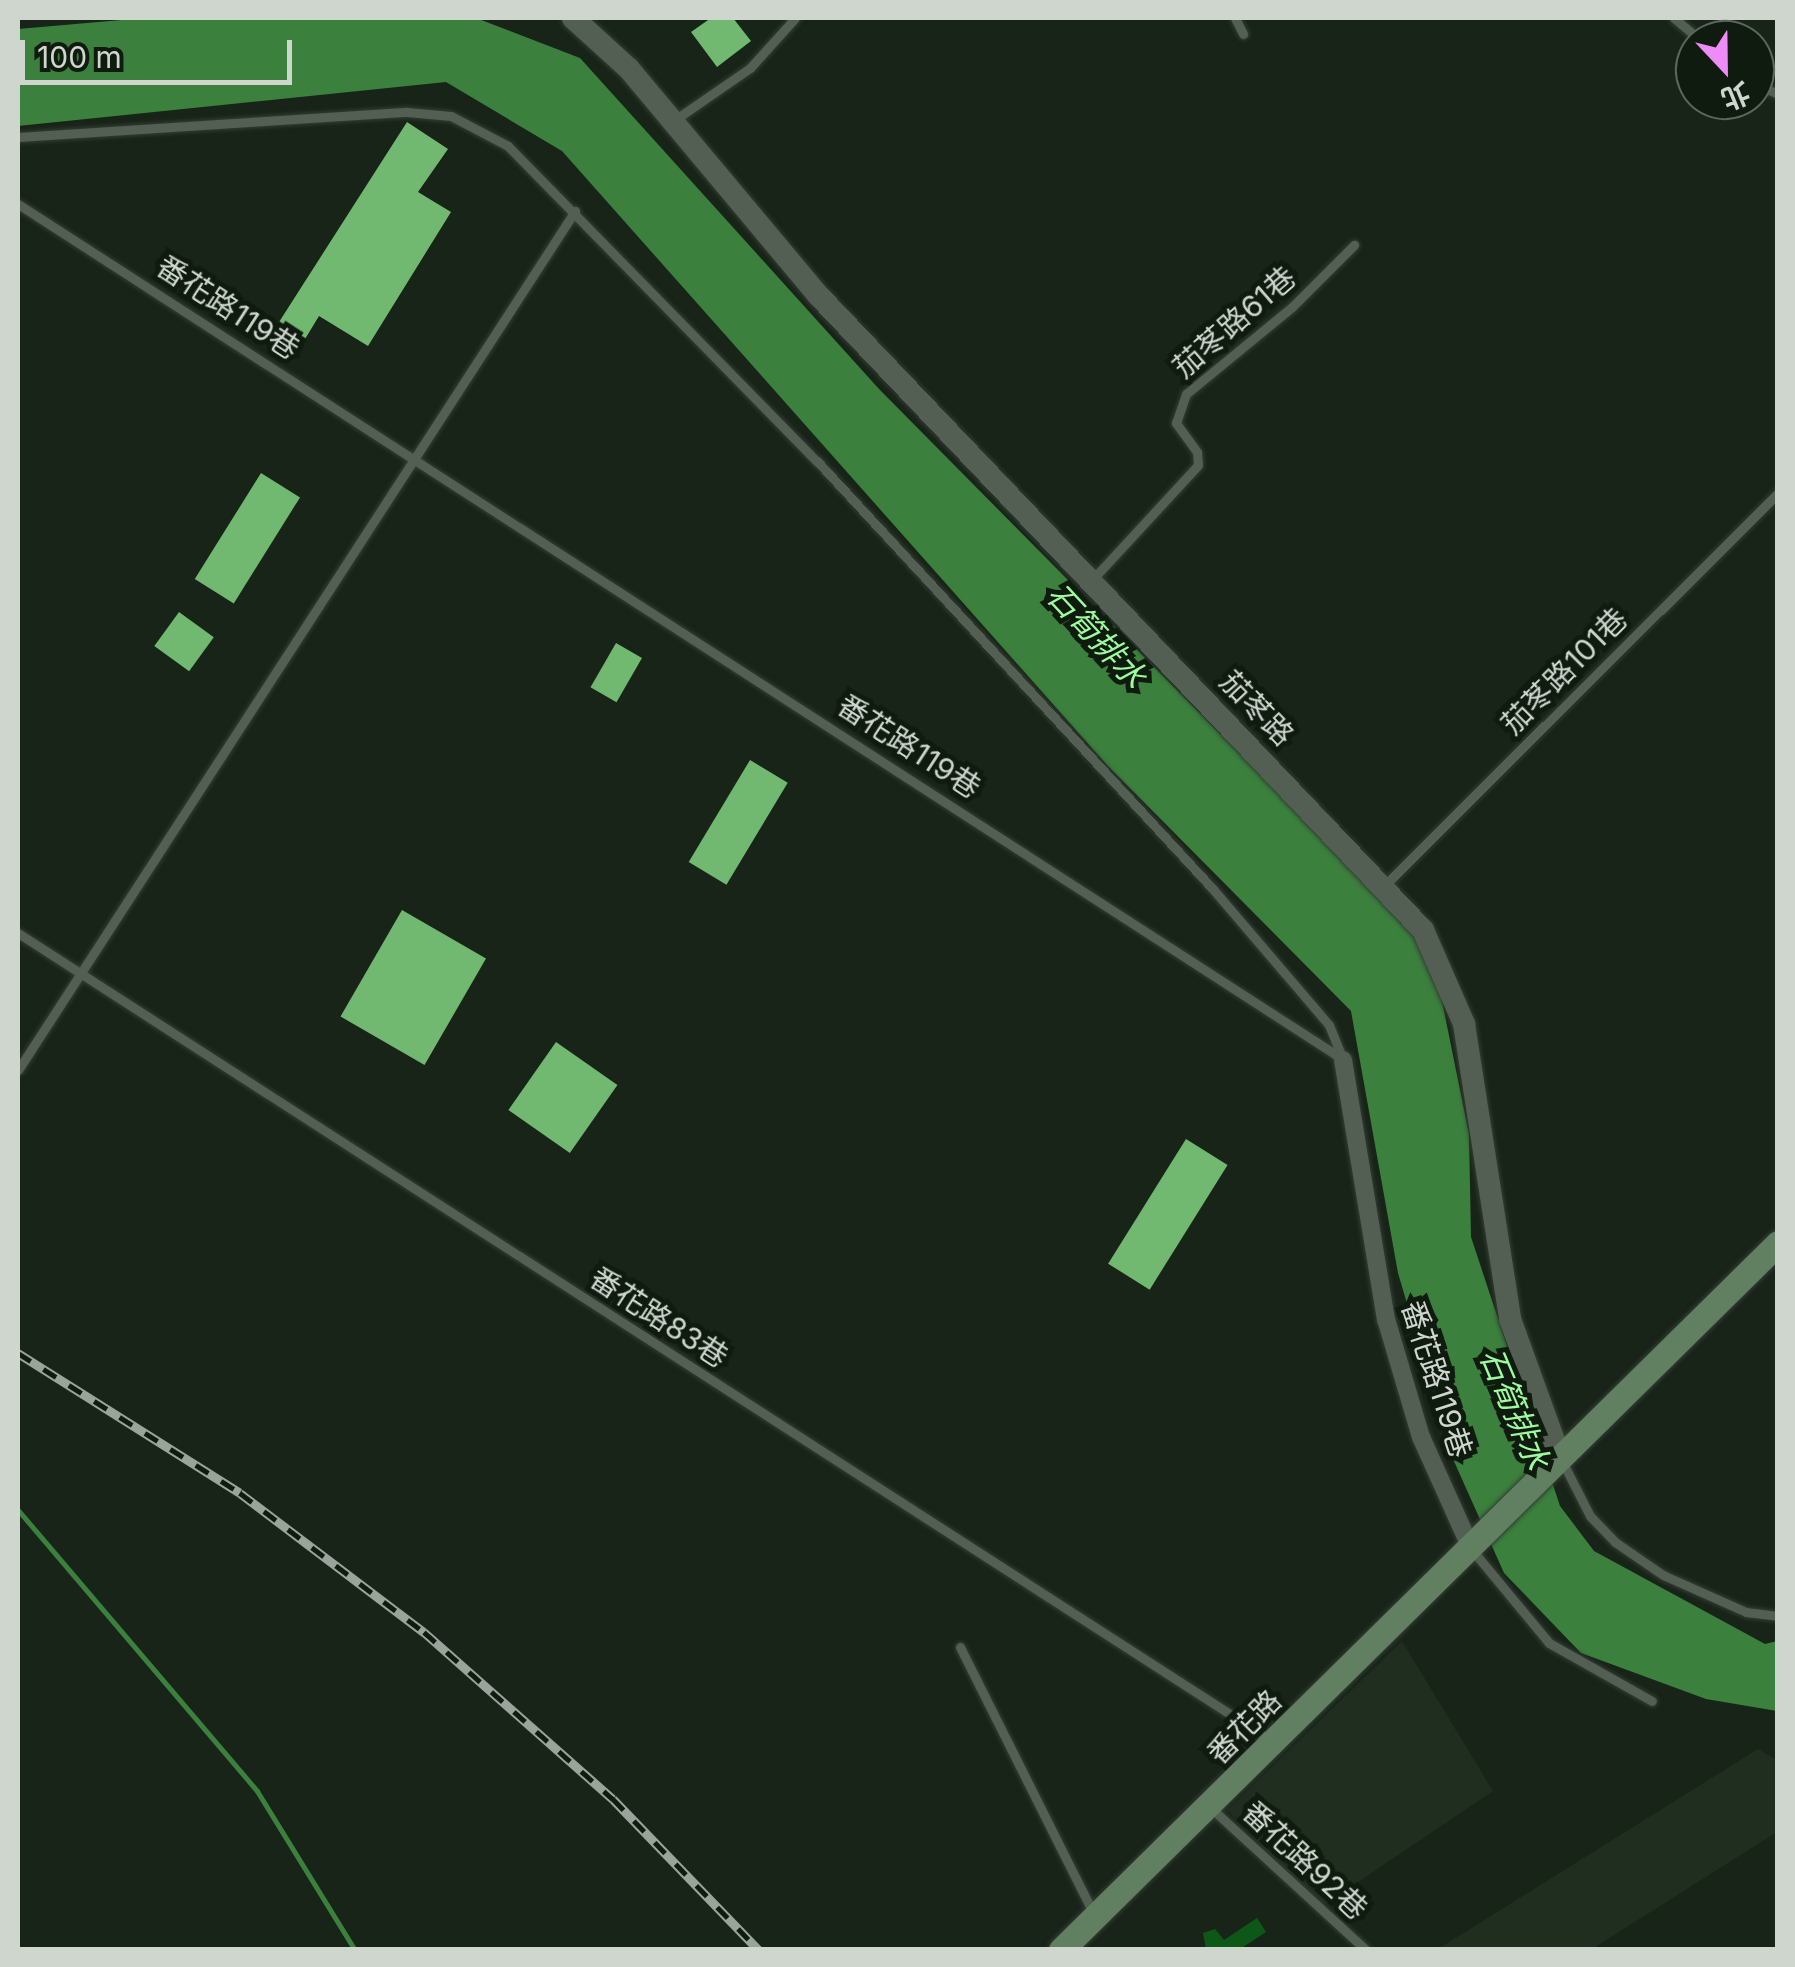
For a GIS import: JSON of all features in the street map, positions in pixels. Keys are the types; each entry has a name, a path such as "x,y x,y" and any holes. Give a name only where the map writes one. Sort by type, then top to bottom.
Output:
{"main road":[{"path":"1562,1460 1778,1243"},
{"name":"番花路","path":"1061,1950 1211,1808 1562,1460"}],"street":[{"name":"茄苳路","path":"574,18 674,121 818,296 1386,884 1434,948 1464,1024 1510,1319 1562,1460"},
{"name":"番花路119巷","path":"1343,1060 1386,1319 1421,1437 1471,1548"}],"lane":[{"path":"674,121 750,68 795,18"},
{"path":"1234,18 1243,34"},
{"path":"18,137 407,112 451,116 508,146 575,211 622,269 818,461 1212,888 1330,1025 1343,1060"},
{"name":"番花路119巷","path":"18,204 1343,1060"},
{"path":"18,1070 575,211"},
{"name":"茄苳路61巷","path":"1092,580 1198,465 1197,452 1176,423 1186,394 1292,307 1354,245"},
{"name":"茄苳路101巷","path":"1386,884 1778,493"},
{"name":"番花路83巷","path":"18,933 1274,1743"},
{"path":"1562,1460 1590,1516 1615,1542 1662,1575 1746,1612 1778,1616"},
{"path":"1471,1548 1548,1643 1652,1701"},
{"path":"960,1647 1096,1918"},
{"name":"番花路92巷","path":"1211,1808 1366,1950"}],"shaded area":[{"path":"1402,1641 1493,1791 1321,1907 1227,1810"},
{"path":"1758,1749 1777,1760 1777,1832 1592,1949 1438,1949"},
{"path":"1257,1918 1266,1932 1240,1949 1206,1949 1203,1933 1215,1929 1224,1940"}],"water":[{"name":"石筍排水","path":"145,18 476,18 580,58 879,389 1431,947 1469,1134 1471,1237 1560,1506 1594,1551 1765,1644 1777,1641 1777,1711 1706,1699 1581,1653 1504,1573 1453,1459 1398,1273 1351,1011 1107,765 562,151 446,82 18,126 18,29"}],"building":[{"path":"711,18 733,18 751,41 717,67 691,32"},
{"path":"407,122 448,149 418,192 451,212 368,346 319,316 299,349 272,333"},
{"path":"261,473 300,497 234,603 195,579"},
{"path":"179,612 214,637 189,671 154,646"},
{"path":"616,643 642,658 616,702 590,687"},
{"path":"750,760 788,783 726,885 689,862"},
{"path":"402,910 486,958 425,1065 341,1017"},
{"path":"556,1042 617,1085 570,1153 508,1110"},
{"path":"1186,1139 1228,1165 1150,1290 1108,1264"}],"waterway":[{"path":"18,1510 257,1791 355,1950"}],"railway":[{"path":"18,1353 240,1493 424,1632 613,1799 759,1950"}]}
